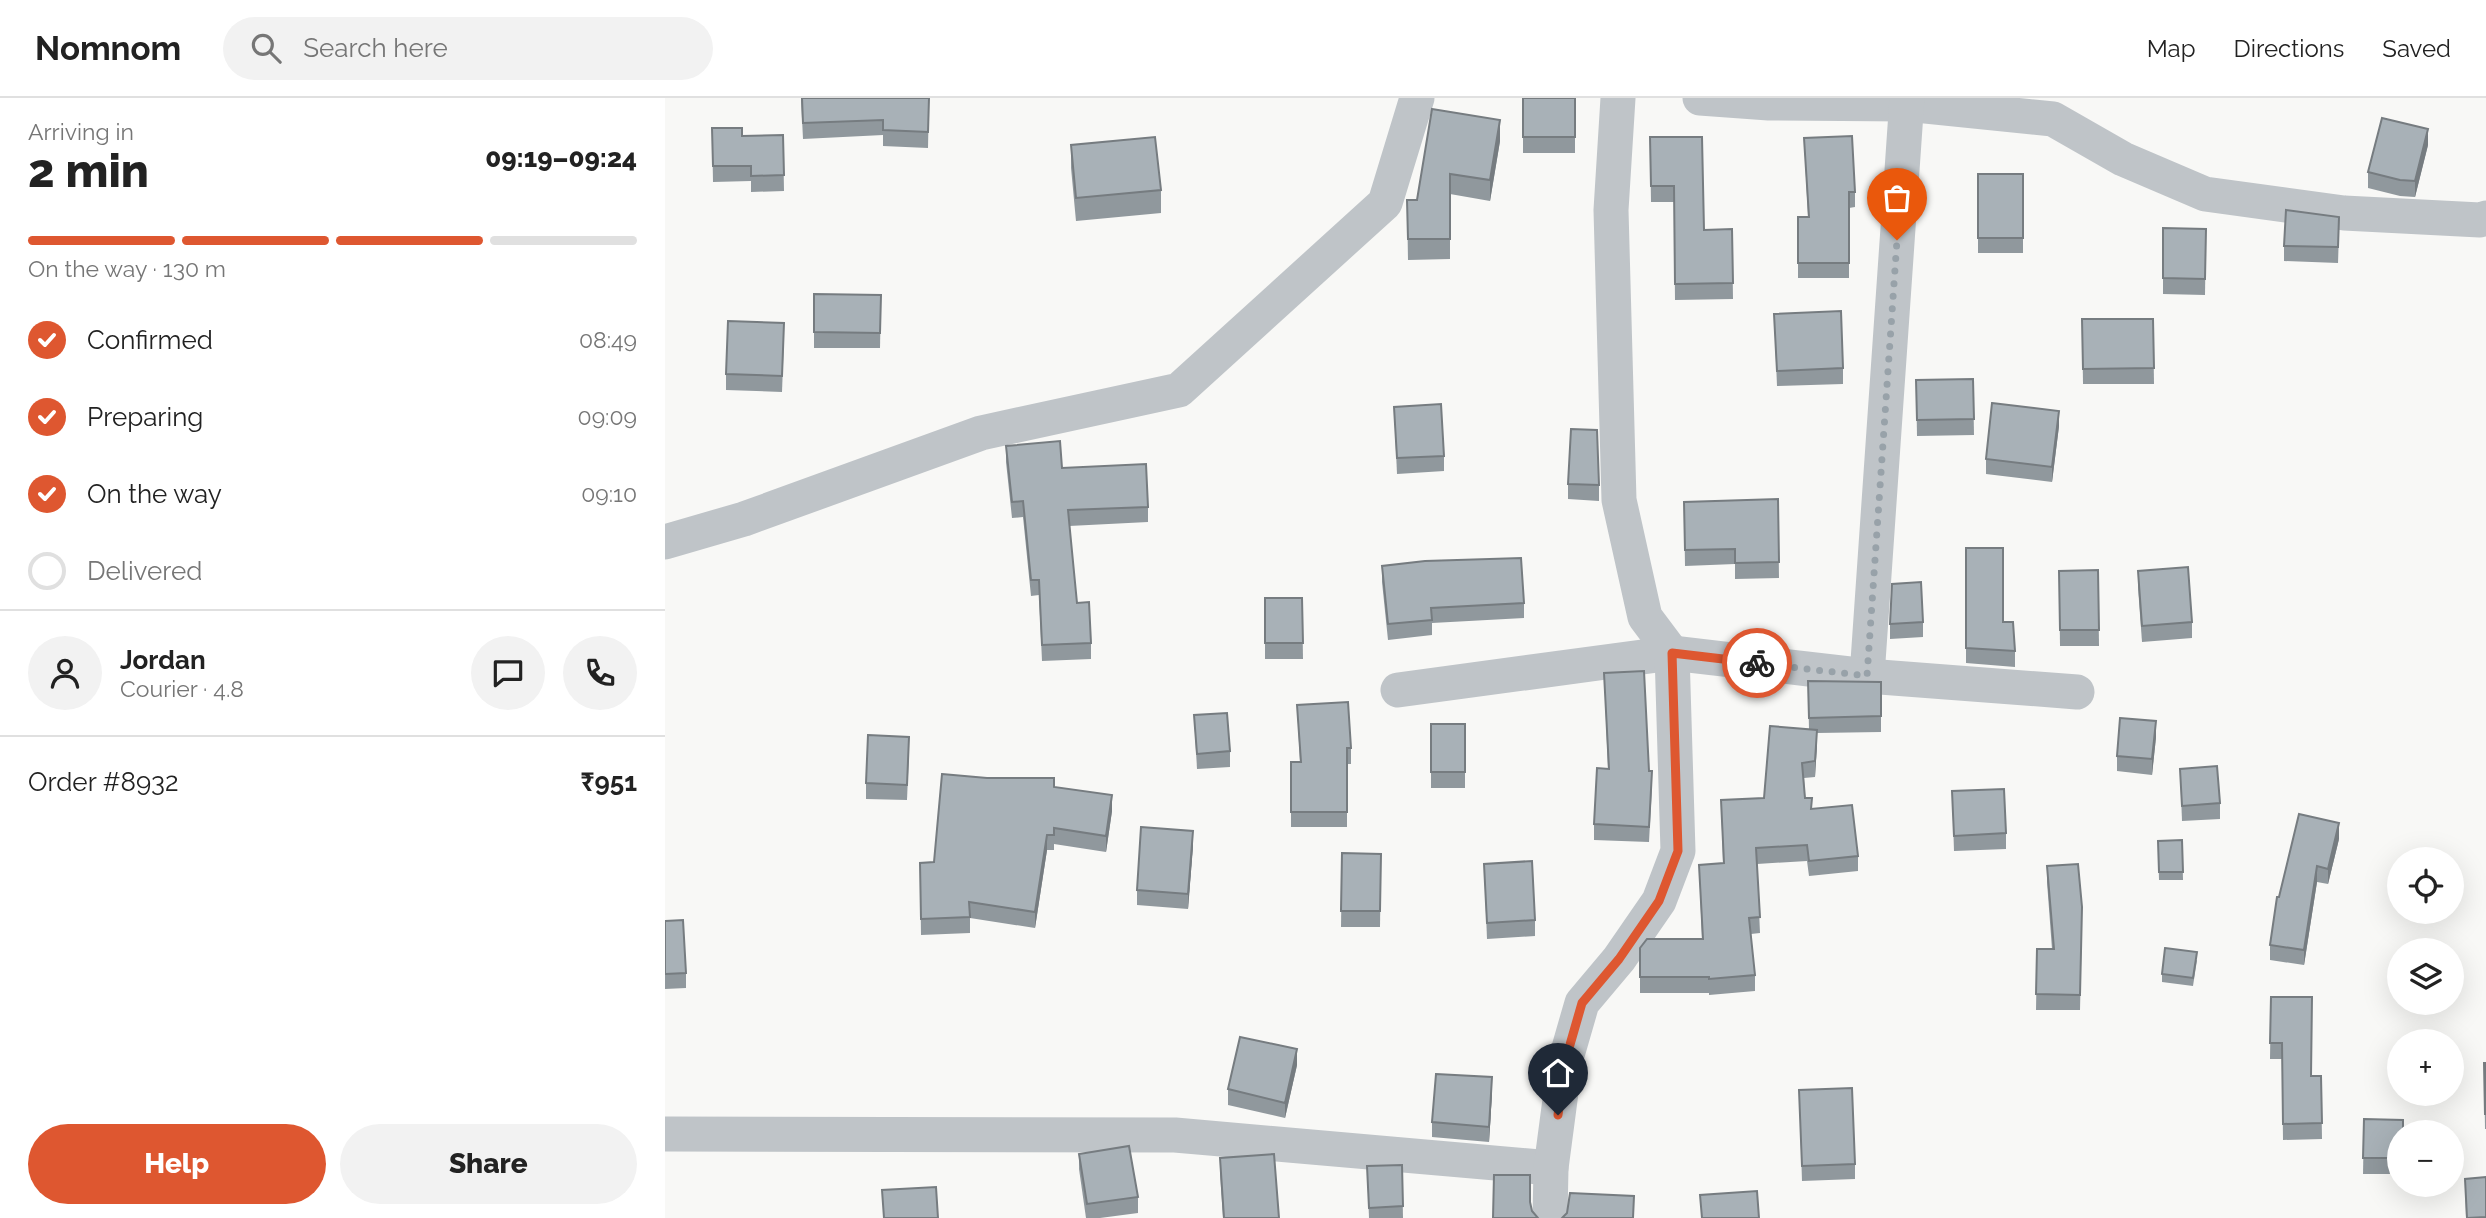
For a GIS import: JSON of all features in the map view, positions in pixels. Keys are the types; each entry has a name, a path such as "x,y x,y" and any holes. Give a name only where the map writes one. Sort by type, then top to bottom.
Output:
{"street":[{"path":"665,542 744,519 981,433 1179,390 1385,203 1417,98"},
{"path":"1550,1218 1551,1168 1565,1062 1582,1003 1619,959 1659,901 1678,851 1672,653 1645,617 1619,500 1611,210 1618,98"},
{"path":"1700,98 1769,103 1907,101 2053,119 2123,159 2205,194 2344,213 2480,220 2486,218"},
{"path":"1867,676 1907,101"},
{"path":"1398,690 1672,653 1867,676 2077,692"},
{"path":"665,1134 1175,1135 1551,1168"}],"building":[{"path":"802,98 929,98 928,132 883,130 883,120 803,123"},
{"path":"1523,98 1575,98 1575,137 1523,137"},
{"path":"1432,109 1500,120 1490,180 1450,174 1450,239 1408,239 1407,200 1417,200"},
{"path":"2382,118 2428,129 2415,181 2368,172"},
{"path":"712,128 742,128 742,136 783,135 784,175 751,176 751,166 713,166"},
{"path":"1852,136 1855,192 1849,192 1849,263 1798,263 1798,217 1809,217 1804,138"},
{"path":"1155,137 1161,190 1076,198 1071,145"},
{"path":"1650,137 1702,137 1704,230 1732,229 1733,283 1675,284 1674,186 1651,186"},
{"path":"1978,174 2023,174 2023,238 1978,238"},
{"path":"2286,210 2339,217 2338,247 2284,246"},
{"path":"2163,228 2206,229 2205,279 2163,278"},
{"path":"814,294 881,295 880,333 814,332"},
{"path":"1841,311 1843,368 1777,371 1774,314"},
{"path":"2082,319 2153,319 2154,368 2083,369"},
{"path":"728,321 784,323 782,376 726,374"},
{"path":"1973,379 1974,419 1917,420 1916,380"},
{"path":"1992,403 2059,411 2052,467 1986,459"},
{"path":"1441,404 1444,456 1397,458 1394,407"},
{"path":"1571,429 1597,430 1599,485 1568,484"},
{"path":"1060,441 1062,468 1146,464 1148,507 1068,510 1077,603 1089,602 1091,643 1042,645 1039,580 1031,580 1023,501 1012,502 1006,446"},
{"path":"1778,499 1779,562 1735,563 1735,549 1685,550 1684,502"},
{"path":"1966,548 2003,548 2003,622 2013,622 2015,651 1966,648"},
{"path":"1521,558 1524,603 1431,608 1432,620 1388,624 1382,566 1425,561"},
{"path":"2188,567 2192,622 2142,626 2138,571"},
{"path":"2098,570 2099,630 2060,630 2059,571"},
{"path":"1921,582 1923,622 1890,624 1892,584"},
{"path":"1265,598 1302,598 1303,643 1265,643"},
{"path":"1644,671 1649,771 1652,771 1649,827 1594,824 1597,768 1609,769 1604,673"},
{"path":"1808,681 1881,682 1881,716 1809,718"},
{"path":"1348,702 1351,748 1347,748 1347,812 1291,812 1291,762 1301,762 1297,705"},
{"path":"1227,713 1230,751 1197,754 1194,715"},
{"path":"2120,718 2156,721 2152,759 2117,756"},
{"path":"1431,724 1465,724 1465,772 1431,772"},
{"path":"1770,726 1817,730 1815,761 1802,763 1805,798 1812,798 1811,809 1852,805 1858,856 1809,861 1807,845 1756,848 1760,917 1749,918 1755,975 1709,979 1640,977 1640,948 1647,939 1703,939 1699,865 1724,863 1721,800 1764,798"},
{"path":"868,735 909,737 907,785 866,783"},
{"path":"2217,766 2220,803 2182,806 2180,769"},
{"path":"942,774 987,778 1054,778 1054,787 1112,795 1106,836 1054,828 1054,835 1047,835 1035,912 969,902 970,917 921,919 920,863 934,862"},
{"path":"2004,789 2006,833 1954,836 1952,791"},
{"path":"2299,814 2339,823 2328,869 2317,866 2304,950 2270,945 2277,897"},
{"path":"1141,827 1193,831 1188,894 1137,890"},
{"path":"2182,840 2183,872 2159,872 2158,841"},
{"path":"1342,853 1381,854 1380,911 1341,911"},
{"path":"1532,861 1535,920 1487,923 1484,864"},
{"path":"2078,864 2082,907 2080,995 2036,994 2037,949 2054,949 2047,866"},
{"path":"683,920 686,973 665,974 665,921"},
{"path":"2165,948 2197,952 2193,978 2162,974"},
{"path":"2271,997 2312,997 2311,1076 2321,1076 2322,1123 2283,1124 2282,1043 2270,1043"},
{"path":"1240,1037 1297,1049 1285,1103 1228,1089"},
{"path":"2486,1063 2486,1114 2485,1114"},
{"path":"1436,1074 1492,1077 1489,1127 1432,1122"},
{"path":"1852,1088 1855,1164 1802,1166 1799,1090"},
{"path":"2364,1119 2403,1120 2387,1120 2387,1158 2363,1158"},
{"path":"1129,1146 1138,1197 1087,1204 1079,1154"},
{"path":"1274,1154 1279,1218 1224,1218 1220,1158"},
{"path":"1402,1165 1403,1206 1369,1208 1367,1166"},
{"path":"1494,1175 1530,1175 1530,1202 1532,1211 1538,1218 1493,1218"},
{"path":"2486,1177 2486,1217 2467,1218 2465,1179"},
{"path":"936,1187 938,1218 884,1218 882,1190"},
{"path":"1757,1191 1759,1218 1702,1218 1700,1195"},
{"path":"1570,1193 1634,1196 1633,1218 1562,1218 1567,1213"}],"way so far":[{"path":"1757,663 1867,676 1897,240"}],"route":[{"path":"1558,1115 1565,1062 1582,1003 1619,959 1659,901 1678,851 1672,653 1757,663"}]}
